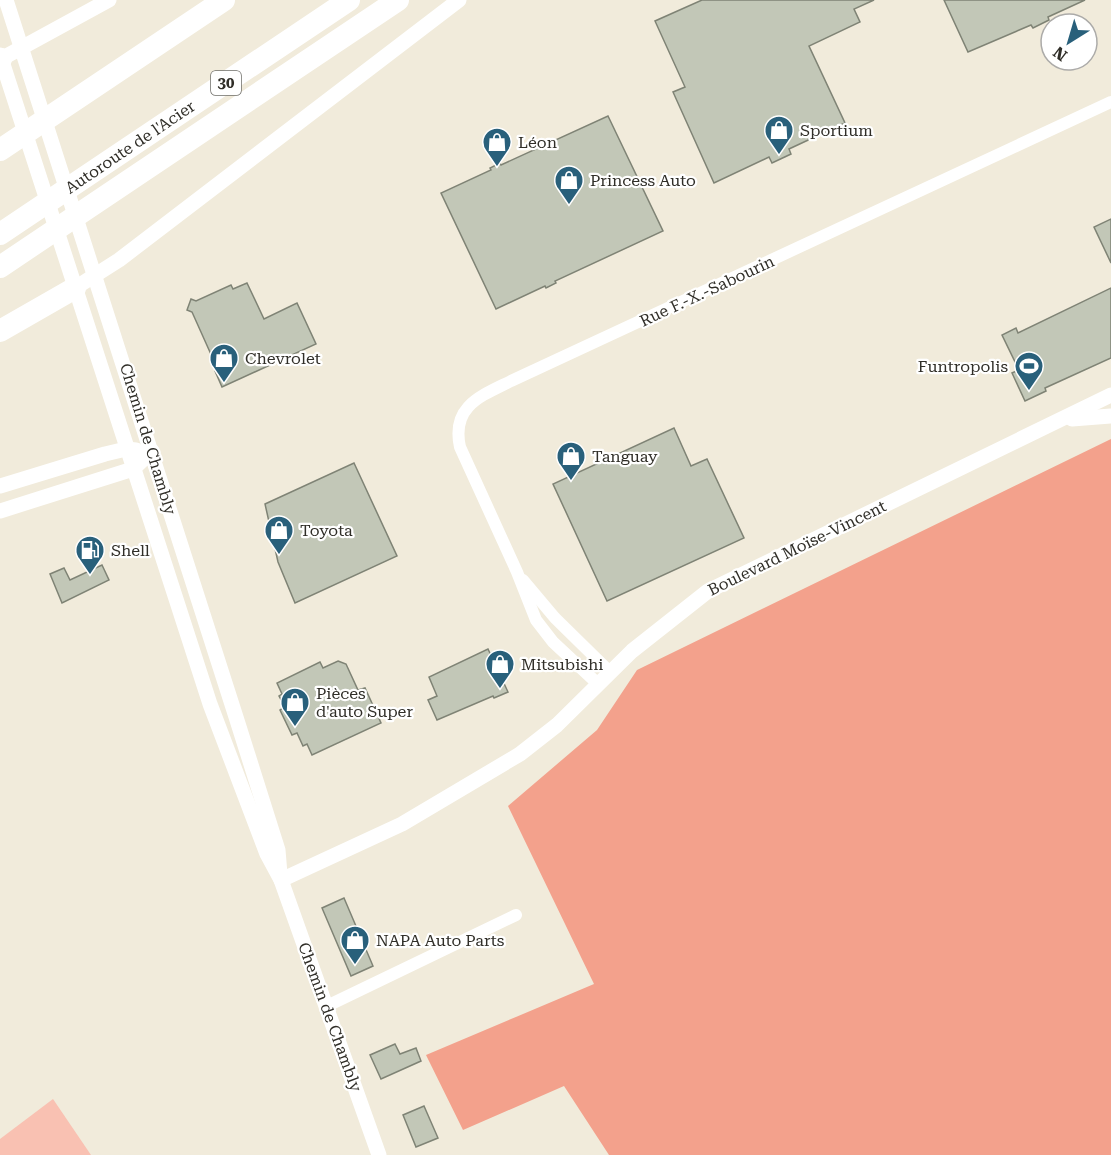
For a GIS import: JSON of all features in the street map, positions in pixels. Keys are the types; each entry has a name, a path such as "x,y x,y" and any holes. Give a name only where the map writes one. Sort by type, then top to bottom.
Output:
{"highway":[{"path":"0,150 224,0"},
{"name":"Autoroute de l'Acier","path":"6,231 349,0"},
{"path":"0,267 398,0"},
{"path":"0,331 75,288"}],"street":[{"name":"Chemin de Chambly","path":"6,0 96,275 278,850 281,880"},
{"path":"0,58 109,0"},
{"path":"75,288 96,275 459,0"},
{"name":"Chemin de Chambly","path":"0,58 210,704 267,856 281,880 379,1155"},
{"name":"Rue F.-X.-Sabourin","path":"598,684 553,642 533,614 517,572 460,447 458,434 461,419 474,401 512,381 1111,102"},
{"name":"Boulevard Moïse-Vincent","path":"281,880 402,824 501,767 557,725 650,636 708,591 1111,395"},
{"name":"Boulevard Moïse-Vincent","path":"1063,420 1111,416"},
{"path":"0,486 126,449 152,451"},
{"path":"0,511 133,469 152,451"},
{"name":"Rue F.-X.-Sabourin","path":"517,572 555,618 610,672"},
{"path":"327,1006 516,915"}],"shaded area":[{"path":"1111,439 1111,1155 609,1155 564,1086 463,1130 426,1055 594,984 508,806 597,730 637,670"},
{"path":"53,1099 91,1155 0,1155 0,1139"}],"building":[{"path":"702,0 874,0 854,9 860,22 809,46 845,123 789,149 791,154 772,163 769,157 714,183 673,92 685,87 655,21"},
{"path":"944,0 1085,0 1059,12 1039,12 1039,25 1033,28 1031,25 968,52"},
{"path":"608,116 663,231 555,281 556,283 546,288 545,286 496,309 441,193 491,170 490,168 500,163 501,165"},
{"path":"1111,219 1111,263 1094,227"},
{"path":"247,283 264,319 297,303 316,344 222,387 215,371 218,370 192,312 187,310 191,299 196,301 231,285 233,289"},
{"path":"1111,288 1111,358 1045,388 1046,391 1025,401 1012,373 1019,370 1002,335 1016,328 1018,333"},
{"path":"674,428 691,466 707,459 744,538 607,601 553,484"},
{"path":"354,463 397,556 295,603 278,562 265,504"},
{"path":"102,565 109,580 62,603 50,574 64,568 70,580"},
{"path":"488,649 508,692 437,720 428,700 437,696 429,677"},
{"path":"338,661 346,664 358,690 365,688 381,723 312,755 307,744 303,746 297,733 292,735 280,710 285,707 279,696 282,694 277,683 320,662 323,668"},
{"path":"344,898 373,966 351,976 322,908"},
{"path":"395,1044 400,1054 416,1048 421,1061 381,1079 370,1055"},
{"path":"424,1106 438,1138 416,1147 403,1115"}],"place":[{"name":"Sportium","path":"779,156"},
{"name":"Léon","path":"497,168"},
{"name":"Princess Auto","path":"569,206"},
{"name":"Chevrolet","path":"224,384"},
{"name":"Funtropolis","path":"1029,392"},
{"name":"Tanguay","path":"571,482"},
{"name":"Toyota","path":"279,556"},
{"name":"Shell","path":"90,576"},
{"name":"Mitsubishi","path":"500,690"},
{"name":"Pièces d'auto Super","path":"295,728"},
{"name":"NAPA Auto Parts","path":"355,966"}]}
